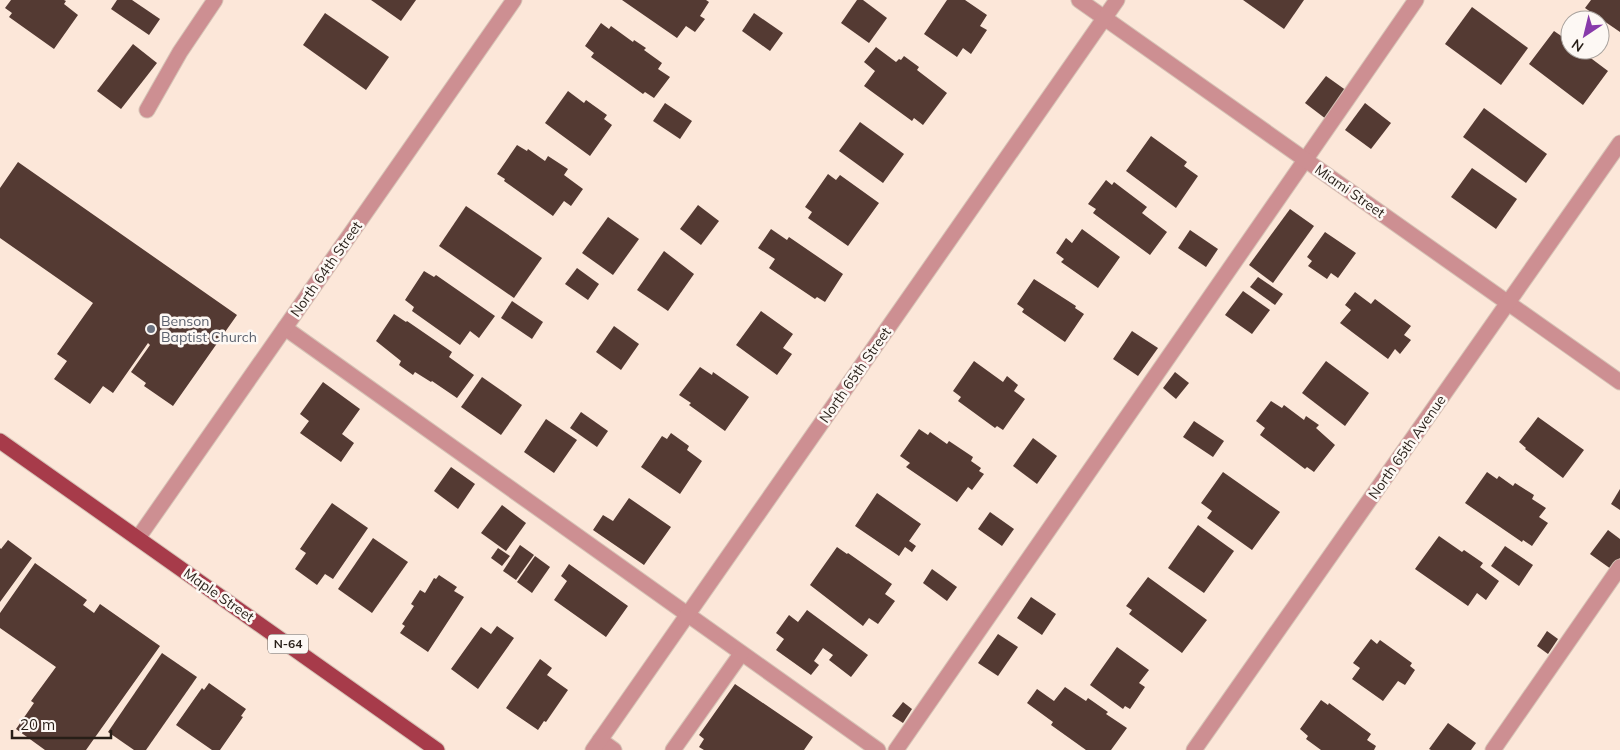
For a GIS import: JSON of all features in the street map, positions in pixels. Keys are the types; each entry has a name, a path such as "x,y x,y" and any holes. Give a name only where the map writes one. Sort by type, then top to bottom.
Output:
{"main road":[{"name":"Maple Street","path":"0,441 437,750"}],"street":[{"path":"147,110 180,52 215,0"},
{"name":"North 64th Street","path":"138,538 514,0"},
{"name":"Miami Street","path":"1079,0 1620,382"},
{"name":"North 65th Street","path":"596,745 1117,0"},
{"path":"896,750 1416,0"},
{"name":"North 65th Avenue","path":"1194,750 1620,143"},
{"path":"285,328 878,750"},
{"path":"1493,750 1620,567"},
{"path":"672,750 741,654"},
{"path":"596,745 614,750"}],"building":[{"path":"11,0 64,0 66,1 64,4 78,15 54,49 9,17 12,13 5,8"},
{"path":"117,0 132,0 160,19 149,35 111,9"},
{"path":"371,0 416,0 401,21"},
{"path":"622,0 706,0 709,2 700,16 705,19 695,32 686,26 677,38"},
{"path":"857,0 863,0 887,18 869,43 841,23"},
{"path":"947,0 965,0 987,15 980,26 987,30 971,54 963,48 957,57 924,34"},
{"path":"1243,0 1304,0 1284,29"},
{"path":"1591,0 1620,0 1620,32 1610,25 1610,10 1588,10 1585,8"},
{"path":"1472,7 1528,48 1501,85 1445,44"},
{"path":"325,13 389,57 366,90 303,45"},
{"path":"754,13 783,33 770,51 742,31"},
{"path":"601,23 609,29 611,26 633,42 634,40 662,63 658,69 670,77 654,98 645,92 643,94 591,57 594,53 585,46"},
{"path":"1554,31 1560,35 1560,60 1593,60 1608,71 1583,105 1529,64"},
{"path":"133,44 157,63 121,109 97,91"},
{"path":"876,47 896,62 904,56 919,67 917,70 947,93 923,125 914,118 912,121 864,86 875,71 864,62"},
{"path":"1326,76 1347,91 1326,119 1305,103"},
{"path":"568,91 584,103 586,100 607,115 604,119 612,125 590,156 545,123"},
{"path":"665,103 692,121 680,139 653,121"},
{"path":"1365,103 1391,123 1371,149 1345,130"},
{"path":"1484,108 1547,154 1526,183 1463,137"},
{"path":"860,122 904,154 883,183 839,151"},
{"path":"1151,136 1187,162 1184,166 1198,176 1176,208 1126,171"},
{"path":"517,145 527,151 528,149 545,161 548,156 568,169 564,175 583,189 571,206 564,201 553,216 497,174"},
{"name":"Benson Baptist Church","path":"18,162 237,315 173,406 144,386 146,383 131,372 150,345 148,343 113,393 103,386 90,404 54,379 67,361 57,354 93,303 0,238 0,188"},
{"path":"1472,168 1517,199 1496,229 1451,197"},
{"path":"828,174 836,180 840,175 879,203 848,246 808,218 812,212 805,207"},
{"path":"1106,180 1112,185 1114,182 1147,207 1142,213 1167,232 1150,255 1093,213 1096,209 1088,204"},
{"path":"698,205 719,221 701,245 680,229"},
{"path":"466,206 542,258 514,298 439,246"},
{"path":"1290,209 1314,226 1273,283 1249,265"},
{"path":"608,217 639,239 613,275 582,253"},
{"path":"771,229 787,240 789,237 843,274 825,302 817,297 815,299 769,268 775,259 758,248"},
{"path":"1082,229 1120,257 1098,288 1061,262 1064,259 1056,253 1066,238 1072,243"},
{"path":"1190,230 1218,249 1206,267 1178,248"},
{"path":"1325,232 1356,253 1338,278 1331,273 1327,279 1308,266 1312,261 1307,257"},
{"path":"664,251 694,274 668,311 637,290"},
{"path":"577,268 599,284 588,300 565,284"},
{"path":"424,271 434,277 436,275 495,316 479,338 470,331 460,345 412,311 414,307 405,300"},
{"path":"1258,277 1283,294 1275,305 1250,287"},
{"path":"1034,279 1076,306 1075,308 1084,314 1065,342 1022,312 1024,309 1017,304"},
{"path":"1243,291 1270,310 1252,334 1225,315"},
{"path":"1355,292 1371,304 1375,299 1411,326 1404,335 1411,340 1400,354 1395,349 1388,359 1340,323 1351,310 1345,305"},
{"path":"512,301 543,322 532,339 501,318"},
{"path":"761,311 793,334 783,348 792,354 777,375 736,345"},
{"path":"394,314 452,352 449,357 474,375 457,398 415,372 413,375 399,365 401,361 376,341"},
{"path":"614,326 639,344 621,370 596,352"},
{"path":"1132,331 1158,348 1138,376 1113,359"},
{"path":"974,361 1003,382 1007,376 1018,385 1014,391 1025,399 1003,430 997,426 995,428 958,401 961,397 953,391"},
{"path":"1326,361 1369,393 1345,426 1302,393"},
{"path":"700,367 712,375 713,372 749,397 725,431 689,405 691,403 679,395"},
{"path":"1175,372 1189,383 1176,399 1163,388"},
{"path":"482,377 522,405 501,435 461,407"},
{"path":"323,382 360,409 342,434 354,443 341,462 300,433 309,421 300,414"},
{"path":"1271,401 1282,408 1284,405 1304,420 1306,416 1319,425 1316,428 1335,445 1314,472 1307,467 1305,469 1260,435 1265,428 1256,421"},
{"path":"581,412 608,431 597,447 570,428"},
{"path":"1538,417 1584,450 1563,478 1525,449 1519,442"},
{"path":"546,419 577,440 554,473 524,452"},
{"path":"1194,421 1224,441 1213,457 1183,437"},
{"path":"919,429 928,435 930,432 947,444 949,441 973,457 971,461 981,468 979,471 984,474 972,490 968,487 957,502 906,467 910,463 900,456"},
{"path":"671,433 689,446 687,450 702,461 680,494 641,467 662,436 667,439"},
{"path":"1033,438 1057,456 1037,484 1013,466"},
{"path":"451,467 475,484 458,509 434,491"},
{"path":"1223,472 1280,512 1252,550 1207,518 1212,511 1201,503"},
{"path":"1487,472 1497,479 1499,476 1513,486 1515,483 1534,495 1532,499 1546,508 1539,517 1548,523 1532,546 1523,540 1522,542 1465,503"},
{"path":"1620,489 1620,510 1611,504"},
{"path":"877,493 921,524 909,541 916,546 912,552 905,547 899,556 855,526"},
{"path":"629,498 671,527 644,565 593,530 603,515 613,521"},
{"path":"332,503 368,528 333,579 325,574 317,585 295,569 306,553 300,549"},
{"path":"502,505 526,523 506,551 481,533"},
{"path":"990,512 1014,529 1002,546 978,529"},
{"path":"1198,525 1234,551 1204,593 1168,568"},
{"path":"1608,530 1620,539 1620,558 1611,569 1590,554"},
{"path":"1439,536 1462,552 1464,550 1483,563 1480,567 1499,581 1486,600 1477,593 1468,606 1415,569"},
{"path":"373,538 408,562 372,613 338,589"},
{"path":"8,540 32,558 0,602 0,548"},
{"path":"520,545 534,555 516,580 503,571"},
{"path":"1505,546 1533,565 1519,586 1491,566"},
{"path":"837,547 892,584 885,594 895,601 878,624 869,618 863,626 810,585"},
{"path":"498,548 510,556 502,566 491,558"},
{"path":"535,556 550,567 532,593 517,582"},
{"path":"35,563 87,600 83,605 94,613 100,604 160,646 86,750 45,750 16,729 34,703 31,701 56,667 0,628 0,613"},
{"path":"569,564 628,606 606,637 554,600 567,581 561,576"},
{"path":"932,569 957,587 947,601 923,583"},
{"path":"439,575 457,587 454,591 464,597 428,652 400,633 405,626 402,624 414,606 411,604 420,590 425,593 434,578 436,579"},
{"path":"1148,577 1207,620 1182,653 1129,614 1132,610 1126,606"},
{"path":"1031,597 1056,614 1042,635 1017,618"},
{"path":"807,610 868,655 851,677 829,660 833,655 823,648 814,661 819,665 811,675 776,650 784,639 776,633 789,615 798,622"},
{"path":"497,626 514,638 478,689 451,669 481,627 491,634"},
{"path":"1547,631 1558,639 1548,654 1537,646"},
{"path":"998,634 1018,647 998,676 978,663"},
{"path":"1371,639 1377,644 1380,640 1412,663 1410,666 1415,670 1405,685 1398,681 1383,701 1352,679 1360,668 1353,663"},
{"path":"1117,647 1149,670 1139,683 1145,687 1130,709 1125,706 1123,709 1090,685"},
{"path":"162,653 197,677 146,750 134,750 108,732"},
{"path":"540,659 552,668 547,675 568,690 546,722 544,721 538,730 506,708"},
{"path":"209,683 246,709 241,716 243,717 220,750 212,750 176,725 202,688 204,690"},
{"path":"735,684 813,737 804,750 704,750 699,747 704,739 699,735"},
{"path":"1065,687 1086,701 1088,698 1108,712 1106,714 1127,728 1111,750 1086,750 1051,725 1053,722 1027,703 1037,689 1054,701"},
{"path":"1321,700 1328,705 1329,703 1371,734 1367,740 1376,746 1374,750 1321,750 1306,739 1308,736 1300,729"},
{"path":"903,702 912,709 903,723 892,716"},
{"path":"1448,723 1476,743 1471,750 1429,749"}],"place":[{"name":"Benson Baptist Church","path":"151,329"}]}
